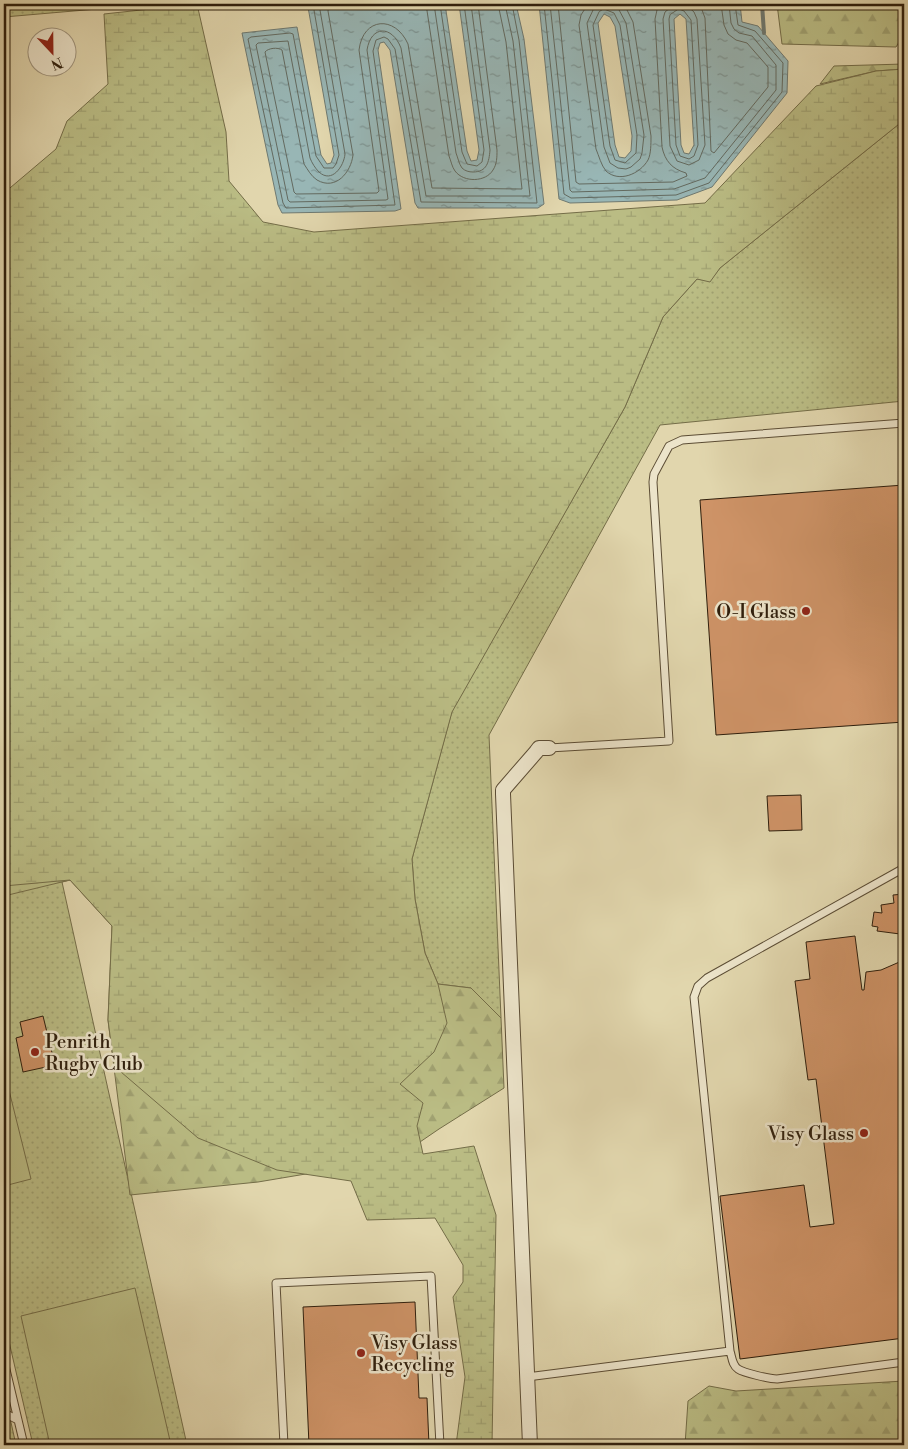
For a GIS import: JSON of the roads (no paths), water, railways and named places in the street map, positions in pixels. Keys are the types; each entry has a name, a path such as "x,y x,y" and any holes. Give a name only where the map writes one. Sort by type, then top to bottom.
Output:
{"street":[{"path":"530,1445 503,790 540,748 549,748"}],"lane":[{"path":"549,748 669,742 653,482 654,474 669,446 682,440 904,423"},
{"path":"904,868 708,978 698,986 694,997 730,1351 737,1369 769,1379 778,1379 904,1362"},
{"path":"284,1445 276,1283 431,1276 440,1445"},
{"path":"527,1377 730,1351"},
{"path":"4,1360 24,1445"},
{"path":"4,1413 18,1420"}],"water":[{"path":"311,4 445,4 467,151 471,161 477,160 479,150 459,4 516,4 524,39 544,204 538,208 418,208 415,203 390,50 384,42 380,43 378,50 401,209 395,211 282,213 278,205 242,33 297,27 321,155 327,164 331,163 334,155 308,7"},
{"path":"539,4 740,4 742,22 758,26 788,61 787,93 712,187 677,200 570,203 559,199","holes":["604,14 610,17 615,26 632,136 631,151 625,158 619,157 615,145 598,23","680,14 686,19 694,145 689,154 684,153 681,145 674,19"]}],"waterway":[{"path":"762,4 764,33"}],"place":[{"name":"O-I Glass","path":"806,611"},
{"name":"Penrith Rugby Club","path":"35,1052"},
{"name":"Visy Glass","path":"864,1133"},
{"name":"Visy Glass Recycling","path":"361,1353"}]}
